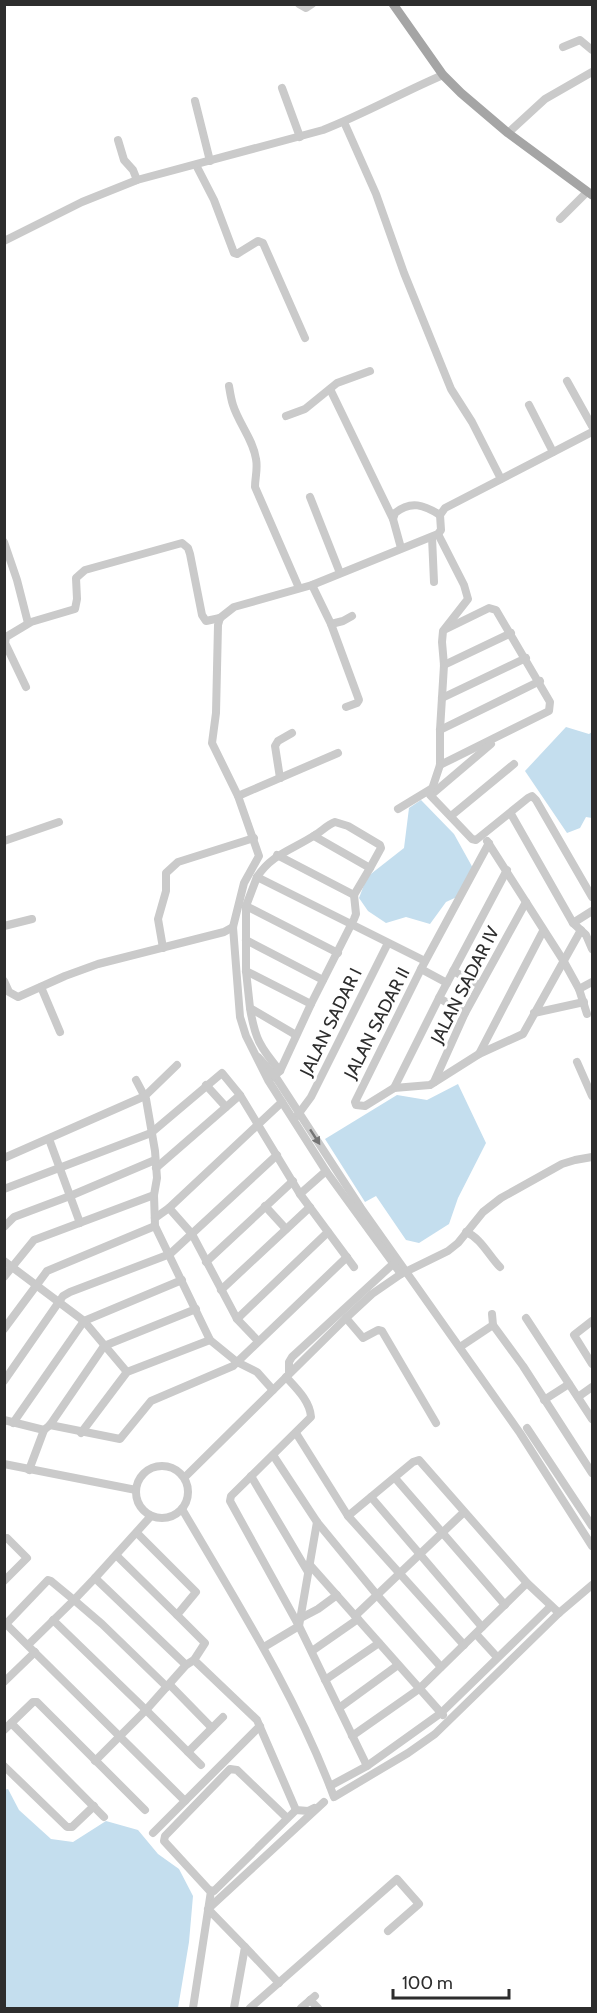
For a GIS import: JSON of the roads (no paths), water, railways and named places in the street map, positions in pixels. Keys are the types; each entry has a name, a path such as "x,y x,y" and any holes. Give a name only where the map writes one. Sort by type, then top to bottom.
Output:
{"main road":[{"path":"393,4 443,75 508,133 590,193"}],"street":[{"path":"300,4 306,8 312,4"},
{"path":"564,47 580,40 592,50"},
{"path":"508,133 545,99 592,72"},
{"path":"4,241 82,202 136,180 344,122 392,97 443,75"},
{"path":"282,88 300,136"},
{"path":"195,101 210,161"},
{"path":"344,122 376,194 404,273 451,389 472,422 501,479"},
{"path":"118,140 124,160 133,170 136,180"},
{"path":"196,165 214,200 234,253 237,254 258,241 263,243 304,338"},
{"path":"560,219 590,193"},
{"path":"286,416 305,409 337,383 370,372"},
{"path":"567,381 592,426"},
{"path":"229,386 233,405 253,446 258,471 255,487 299,588"},
{"path":"330,389 393,519 401,548"},
{"path":"529,405 553,452"},
{"path":"26,687 5,640 10,634 28,623 75,609 76,578 85,570 182,543 188,548 190,554 204,618 207,621 220,618 234,607 312,585 435,536 441,530 440,514 444,508 592,432"},
{"path":"310,497 340,573"},
{"path":"393,519 399,510 415,504 422,504 440,514"},
{"path":"434,582 435,536"},
{"path":"431,793 440,765 443,631 468,599 464,585 435,536"},
{"path":"4,542 8,563 28,623"},
{"path":"312,585 331,624 359,700 346,707"},
{"path":"440,765 549,711 550,702 540,681 496,610 489,608 443,631"},
{"path":"331,624 352,616"},
{"path":"220,618 217,646 216,713 212,743 238,796 244,817 259,850 258,860 244,883 233,927 240,1017 256,1056 274,1076 282,1102 297,1116 393,1264 404,1273"},
{"path":"444,665 511,633"},
{"path":"442,698 526,658"},
{"path":"440,730 540,681"},
{"path":"280,778 275,746 282,738 292,734"},
{"path":"398,809 431,793 500,736"},
{"path":"238,796 338,753"},
{"path":"452,816 514,764"},
{"path":"431,793 472,838 489,843 563,960 579,989 587,1014"},
{"path":"478,840 532,796 592,897"},
{"path":"510,814 573,923 581,930 592,949"},
{"path":"4,841 59,822"},
{"path":"274,1076 338,953 356,914 354,895 381,848 378,843 338,822 331,823 297,848 277,855 266,864 257,877 246,906 246,971 250,1008 259,1044 274,1076 326,1171 358,1210 460,1347 520,1433 592,1546"},
{"path":"314,836 370,868"},
{"path":"163,948 158,919 166,891 166,873 178,862 254,838"},
{"name":"JALAN SADAR II","path":"489,843 425,961 355,1102 359,1106 365,1106 394,1088 427,1086 479,1053 524,1034 581,930"},
{"path":"277,855 354,895"},
{"path":"394,1088 507,870"},
{"path":"257,877 425,961"},
{"name":"JALAN SADAR IV","path":"433,1083 465,1013 526,902"},
{"path":"246,906 338,953"},
{"path":"573,923 592,911"},
{"path":"4,926 32,920"},
{"path":"4,981 14,997 23,996 64,976 98,964 225,932 233,927"},
{"path":"479,1053 543,931"},
{"path":"246,940 323,980"},
{"name":"JALAN SADAR I","path":"297,1116 311,1097 388,943"},
{"path":"421,969 447,984"},
{"path":"246,971 311,1004"},
{"path":"453,972 480,985"},
{"path":"579,989 592,982"},
{"path":"41,987 60,1032"},
{"path":"439,999 465,1013"},
{"path":"534,1013 584,1002"},
{"path":"250,1008 296,1035"},
{"path":"577,1062 592,1096"},
{"path":"4,1158 145,1096 177,1065"},
{"path":"4,1190 151,1133 222,1073 240,1095 300,1194 354,1267"},
{"path":"136,1080 145,1096 156,1164 155,1222 210,1340 237,1362 257,1372 273,1390"},
{"path":"206,1085 226,1107"},
{"path":"4,1227 12,1218 156,1164 240,1095"},
{"path":"4,1329 36,1284 51,1269 155,1222 282,1102"},
{"path":"49,1139 80,1223"},
{"path":"4,1381 60,1302 70,1292 170,1254 277,1155"},
{"path":"184,1477 372,1294 404,1273 448,1251 483,1212 501,1198 562,1164 592,1157"},
{"path":"300,1194 326,1171"},
{"path":"206,1262 293,1181"},
{"path":"4,1277 30,1242 154,1195"},
{"path":"265,1206 286,1229"},
{"path":"221,1290 310,1207"},
{"path":"169,1208 192,1234 237,1319 258,1341"},
{"path":"237,1319 328,1232"},
{"path":"466,1232 477,1238 500,1267"},
{"path":"182,1281 84,1321 9,1421 120,1439 151,1401 227,1370 237,1362 347,1257"},
{"path":"4,1261 84,1321 127,1372"},
{"path":"367,1766 299,1622 230,1503 231,1496 308,1421 311,1413 300,1391 287,1375 292,1357 393,1264"},
{"path":"29,1470 47,1428 104,1346 196,1309"},
{"path":"492,1314 493,1325 592,1473"},
{"path":"526,1317 592,1419"},
{"path":"346,1318 363,1338 378,1330 382,1331 436,1423"},
{"path":"592,1321 574,1335 592,1362"},
{"path":"460,1347 493,1325"},
{"path":"81,1432 127,1372 210,1340"},
{"path":"544,1400 569,1384"},
{"path":"578,1397 592,1387"},
{"path":"527,1428 592,1526"},
{"path":"296,1433 348,1516 464,1645"},
{"path":"273,1455 317,1522 377,1595 441,1667"},
{"path":"348,1516 418,1460 527,1583 559,1613"},
{"path":"4,1464 136,1490"},
{"path":"160,1465 178,1470 184,1477 189,1494 182,1509 168,1518 152,1516 143,1510 137,1501 136,1490 143,1473 160,1465"},
{"path":"251,1476 308,1568 337,1595 418,1689 448,1720"},
{"path":"395,1478 505,1605"},
{"path":"371,1497 482,1627"},
{"path":"182,1509 264,1647 334,1797"},
{"path":"312,1651 356,1617 464,1513"},
{"path":"28,1645 74,1600 152,1516"},
{"path":"299,1622 317,1522"},
{"path":"136,1533 196,1592 177,1615"},
{"path":"4,1539 7,1538 27,1559 4,1581"},
{"path":"95,1761 146,1710 205,1643 117,1555"},
{"path":"95,1578 255,1718 296,1810"},
{"path":"185,1801 5,1625 48,1580 51,1581 96,1619 212,1728"},
{"path":"352,1736 418,1689 527,1583"},
{"path":"211,1891 214,1891 296,1810 308,1811 324,1803 424,1742 559,1613 592,1585"},
{"path":"264,1647 337,1595"},
{"path":"330,1786 367,1766 441,1713 551,1606"},
{"path":"54,1620 201,1765"},
{"path":"476,1634 497,1657"},
{"path":"326,1680 379,1643"},
{"path":"4,1682 35,1652"},
{"path":"339,1708 398,1665"},
{"path":"4,1730 33,1702 37,1702 145,1810"},
{"path":"188,1752 223,1716"},
{"path":"11,1723 104,1817"},
{"path":"153,1833 260,1726"},
{"path":"4,1766 67,1827 72,1827 93,1806"},
{"path":"211,1891 164,1840 165,1836 225,1773 230,1769 237,1770 287,1818"},
{"path":"208,1909 324,1803"},
{"path":"250,2008 397,1879 419,1904 388,1931"},
{"path":"193,2008 211,1891"},
{"path":"208,1909 279,1983"},
{"path":"234,2008 245,1947"},
{"path":"301,2008 313,1998 318,2008"}],"water":[{"path":"566,727 589,734 592,732 592,818 586,817 580,828 567,833 525,771"},
{"path":"421,800 454,834 474,870 461,895 446,902 430,924 406,917 386,923 368,911 359,898 367,877 404,848 409,808"},
{"path":"458,1084 486,1143 458,1198 449,1224 419,1243 406,1240 376,1196 365,1202 325,1139 397,1095 427,1100"},
{"path":"8,1789 19,1810 51,1839 73,1842 106,1821 138,1830 158,1854 179,1869 193,1896 189,1942 178,2008 5,2008 4,1790"}]}
